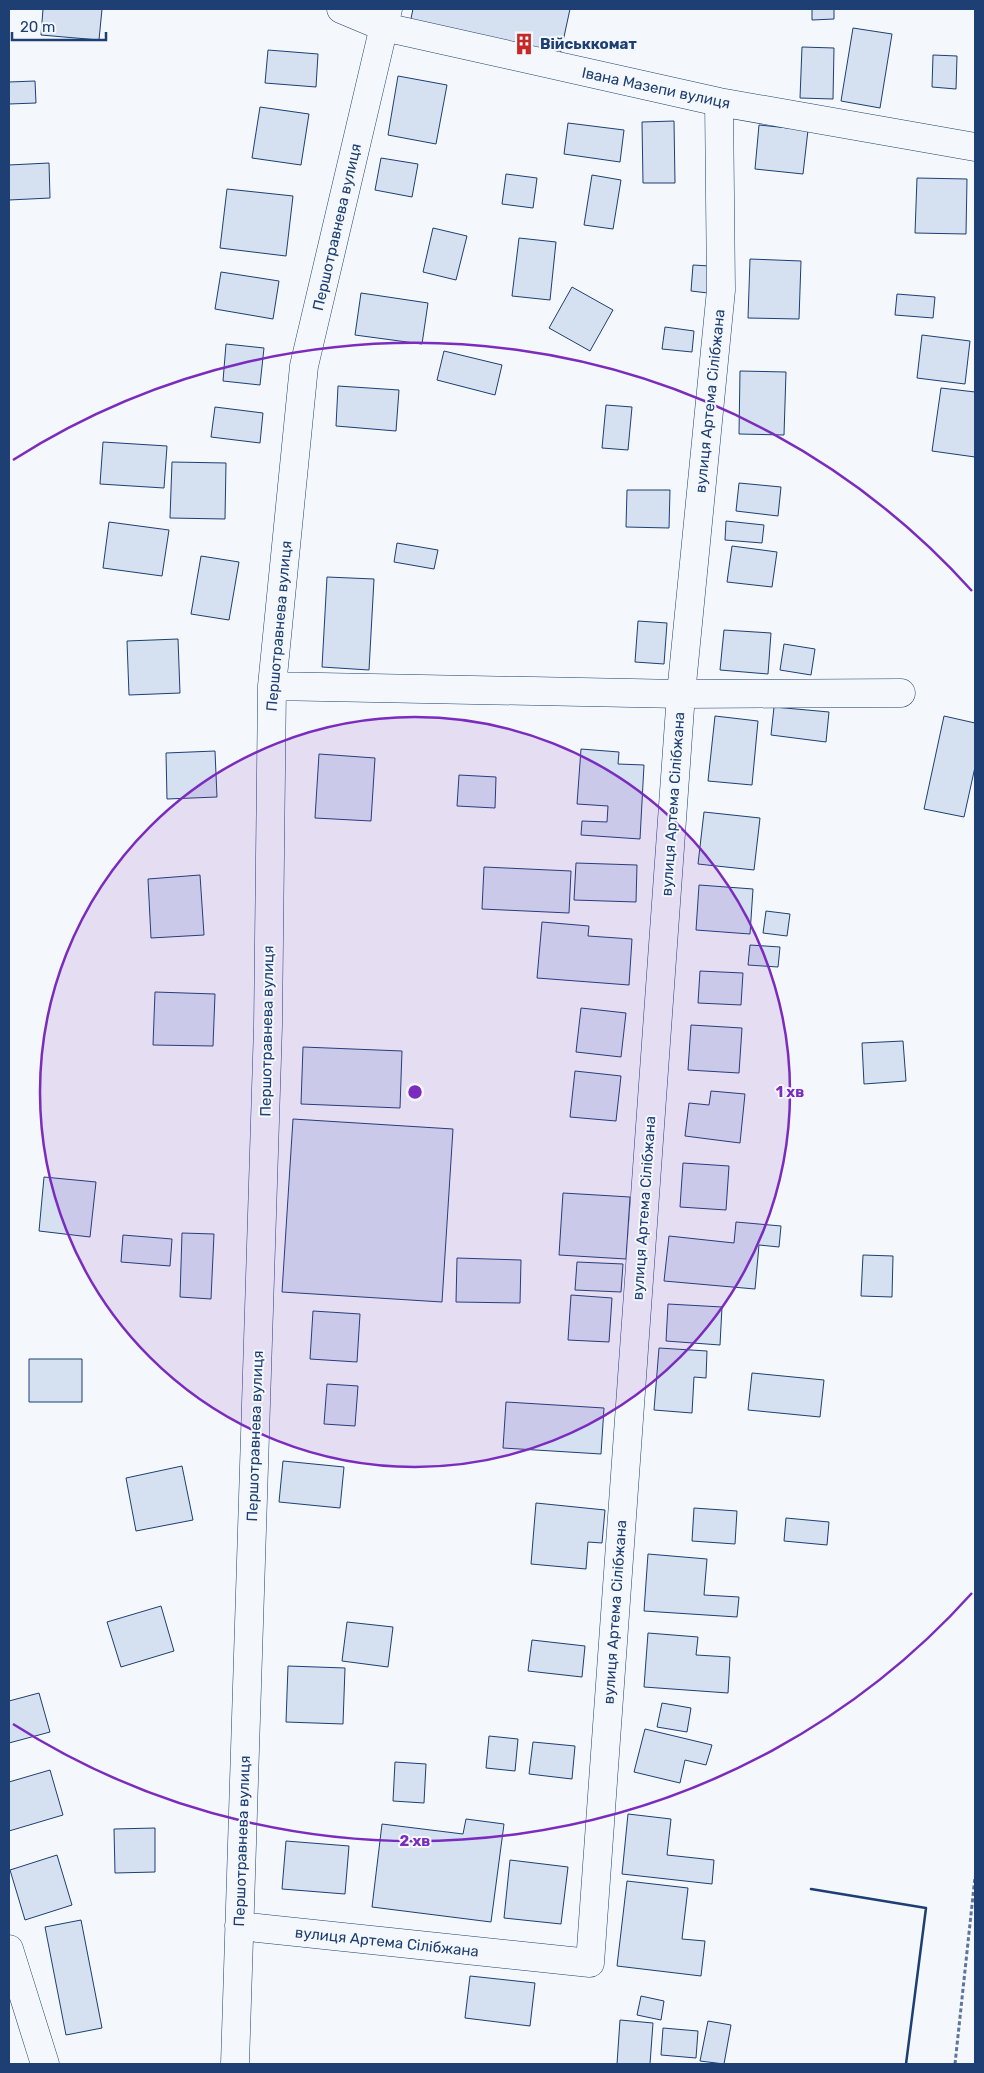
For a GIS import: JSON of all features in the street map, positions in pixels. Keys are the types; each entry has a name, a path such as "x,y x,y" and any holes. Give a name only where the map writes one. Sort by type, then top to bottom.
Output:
{"street":[{"name":"Івана Мазепи вулиця","path":"341,9 386,18 719,102 975,148"},
{"name":"Першотравнева вулиця","path":"235,2064 268,1036 272,686 304,366 386,18"},
{"name":"вулиця Артема Сілібжана","path":"239,1926 590,1963 681,694 721,290 719,102"},
{"path":"272,686 681,694 901,693"},
{"path":"9,1949 45,2064"}],"path":[{"path":"955,2064 975,1877"}],"building":[{"path":"43,9 102,9 99,40 41,35"},
{"name":"Військкомат","path":"413,9 570,9 559,60 409,28"},
{"path":"812,9 834,9 834,19 812,20"},
{"path":"853,28 892,34 880,108 841,101"},
{"path":"802,47 834,48 833,99 800,98"},
{"path":"268,50 318,54 316,87 265,83"},
{"path":"933,55 957,56 956,89 932,87"},
{"path":"398,76 447,85 436,144 388,135"},
{"path":"35,81 36,103 9,104 9,82"},
{"path":"260,107 309,114 301,165 252,158"},
{"path":"674,121 675,183 643,183 642,122"},
{"path":"568,123 624,130 620,162 564,154"},
{"path":"759,125 808,130 803,174 755,169"},
{"path":"381,158 418,164 412,197 375,190"},
{"path":"49,163 50,198 9,200 9,165"},
{"path":"506,174 537,178 533,208 502,204"},
{"path":"592,175 621,180 613,229 584,225"},
{"path":"917,178 967,179 966,234 915,233"},
{"path":"227,189 293,196 286,256 220,248"},
{"path":"433,228 467,236 456,280 423,272"},
{"path":"519,238 556,242 550,300 512,296"},
{"path":"750,259 801,261 799,319 748,318"},
{"path":"693,265 710,266 708,293 691,291"},
{"path":"221,272 279,281 273,319 215,309"},
{"path":"572,287 613,310 590,351 549,328"},
{"path":"361,293 428,303 422,344 355,335"},
{"path":"897,294 935,297 933,318 895,315"},
{"path":"665,327 694,331 692,352 662,349"},
{"path":"922,335 970,341 965,384 917,378"},
{"path":"226,344 264,348 260,385 223,381"},
{"path":"444,351 502,365 495,395 437,380"},
{"path":"740,371 786,372 784,435 739,434"},
{"path":"338,386 399,390 396,431 336,426"},
{"path":"941,388 975,392 975,457 932,451"},
{"path":"606,405 632,407 628,450 602,448"},
{"path":"215,407 263,413 260,443 211,437"},
{"path":"103,442 167,446 164,488 100,484"},
{"path":"172,462 226,463 225,519 170,518"},
{"path":"739,483 781,487 778,516 736,511"},
{"path":"627,490 670,490 669,528 626,527"},
{"path":"726,521 764,525 762,543 725,540"},
{"path":"109,522 169,530 162,576 103,568"},
{"path":"397,543 438,550 434,569 394,562"},
{"path":"732,546 777,552 772,587 727,582"},
{"path":"201,556 239,562 229,620 191,614"},
{"path":"327,577 374,579 369,670 322,667"},
{"path":"638,621 667,623 664,664 635,662"},
{"path":"724,630 771,633 768,674 720,670"},
{"path":"178,639 180,693 129,695 127,641"},
{"path":"784,644 815,649 811,675 780,670"},
{"path":"774,707 829,712 826,742 771,735"},
{"path":"715,716 758,721 752,785 708,781"},
{"path":"944,716 975,723 975,767 964,817 924,809"},
{"path":"581,749 619,752 618,764 644,765 640,839 581,835 582,821 607,822 608,806 577,804"},
{"path":"215,751 217,797 167,799 166,753"},
{"path":"319,754 375,758 371,821 315,818"},
{"path":"459,775 496,777 495,808 457,806"},
{"path":"704,812 760,818 754,870 698,864"},
{"path":"576,863 637,865 636,902 574,900"},
{"path":"484,867 571,871 569,913 482,909"},
{"path":"200,875 204,935 151,938 148,879"},
{"path":"699,885 753,889 750,934 696,930"},
{"path":"766,911 790,914 787,936 763,933"},
{"path":"542,922 589,926 588,936 632,939 629,985 537,978"},
{"path":"750,945 780,947 778,967 748,965"},
{"path":"700,971 743,973 741,1005 698,1003"},
{"path":"155,992 215,994 213,1046 153,1045"},
{"path":"581,1008 626,1013 621,1057 576,1052"},
{"path":"691,1025 742,1028 739,1073 688,1070"},
{"path":"903,1041 906,1081 864,1084 862,1043"},
{"path":"303,1047 402,1051 400,1108 301,1104"},
{"path":"575,1071 621,1076 616,1121 570,1117"},
{"path":"711,1091 745,1094 740,1143 685,1136 689,1103 709,1105"},
{"path":"293,1119 453,1129 442,1302 282,1292"},
{"path":"683,1163 729,1166 726,1210 680,1207"},
{"path":"44,1177 96,1182 90,1237 39,1231"},
{"path":"563,1193 630,1197 626,1259 559,1255"},
{"path":"736,1222 781,1226 779,1247 759,1245 755,1289 664,1281 669,1236 734,1243"},
{"path":"182,1233 214,1234 211,1299 180,1297"},
{"path":"123,1235 172,1239 170,1266 121,1262"},
{"path":"863,1255 893,1256 892,1297 861,1296"},
{"path":"457,1258 521,1260 520,1303 456,1302"},
{"path":"577,1262 623,1264 621,1292 575,1290"},
{"path":"571,1295 612,1298 609,1342 568,1340"},
{"path":"668,1304 722,1307 720,1345 666,1341"},
{"path":"313,1311 360,1314 357,1362 310,1359"},
{"path":"659,1348 707,1351 706,1378 694,1377 692,1413 654,1410"},
{"path":"29,1359 82,1359 82,1402 29,1402"},
{"path":"752,1373 824,1380 820,1417 748,1410"},
{"path":"327,1384 358,1386 355,1426 324,1424"},
{"path":"506,1402 604,1408 601,1454 503,1448"},
{"path":"283,1461 344,1467 340,1508 279,1502"},
{"path":"182,1466 193,1520 136,1531 126,1478"},
{"path":"536,1503 605,1510 602,1543 588,1542 586,1569 531,1564"},
{"path":"694,1508 737,1511 735,1544 692,1541"},
{"path":"786,1518 829,1522 827,1545 784,1541"},
{"path":"648,1554 707,1559 704,1595 739,1597 737,1617 644,1611"},
{"path":"161,1606 174,1651 121,1667 107,1622"},
{"path":"347,1622 393,1627 388,1667 342,1661"},
{"path":"648,1633 698,1637 696,1655 730,1657 728,1693 644,1687"},
{"path":"532,1640 585,1646 582,1677 528,1671"},
{"path":"288,1666 345,1668 343,1724 286,1722"},
{"path":"39,1693 50,1732 9,1743 9,1701"},
{"path":"662,1703 691,1708 687,1732 657,1727"},
{"path":"645,1729 712,1745 706,1765 685,1760 680,1783 634,1772"},
{"path":"489,1736 518,1739 515,1771 486,1768"},
{"path":"533,1742 575,1746 572,1779 529,1774"},
{"path":"395,1762 426,1764 424,1803 393,1801"},
{"path":"50,1770 63,1815 9,1831 9,1782"},
{"path":"628,1814 671,1819 667,1855 714,1860 712,1884 622,1874"},
{"path":"466,1819 504,1824 491,1922 372,1907 382,1824 463,1834"},
{"path":"155,1828 155,1872 115,1873 114,1829"},
{"path":"286,1841 349,1846 345,1894 282,1889"},
{"path":"57,1855 72,1905 25,1920 10,1870"},
{"path":"510,1860 568,1867 561,1924 504,1918"},
{"path":"627,1881 688,1888 682,1939 705,1941 701,1976 617,1966"},
{"path":"81,1920 102,2028 66,2035 45,1927"},
{"path":"470,1976 535,1983 530,2026 465,2018"},
{"path":"641,1996 664,2001 661,2020 637,2015"},
{"path":"620,2020 653,2023 650,2064 617,2064"},
{"path":"708,2021 731,2025 724,2064 700,2061"},
{"path":"663,2028 698,2031 696,2058 661,2055"}],"wall":[{"path":"811,1889 926,1908 906,2064"}],"place":[{"name":"Військкомат","path":"524,44"}]}
